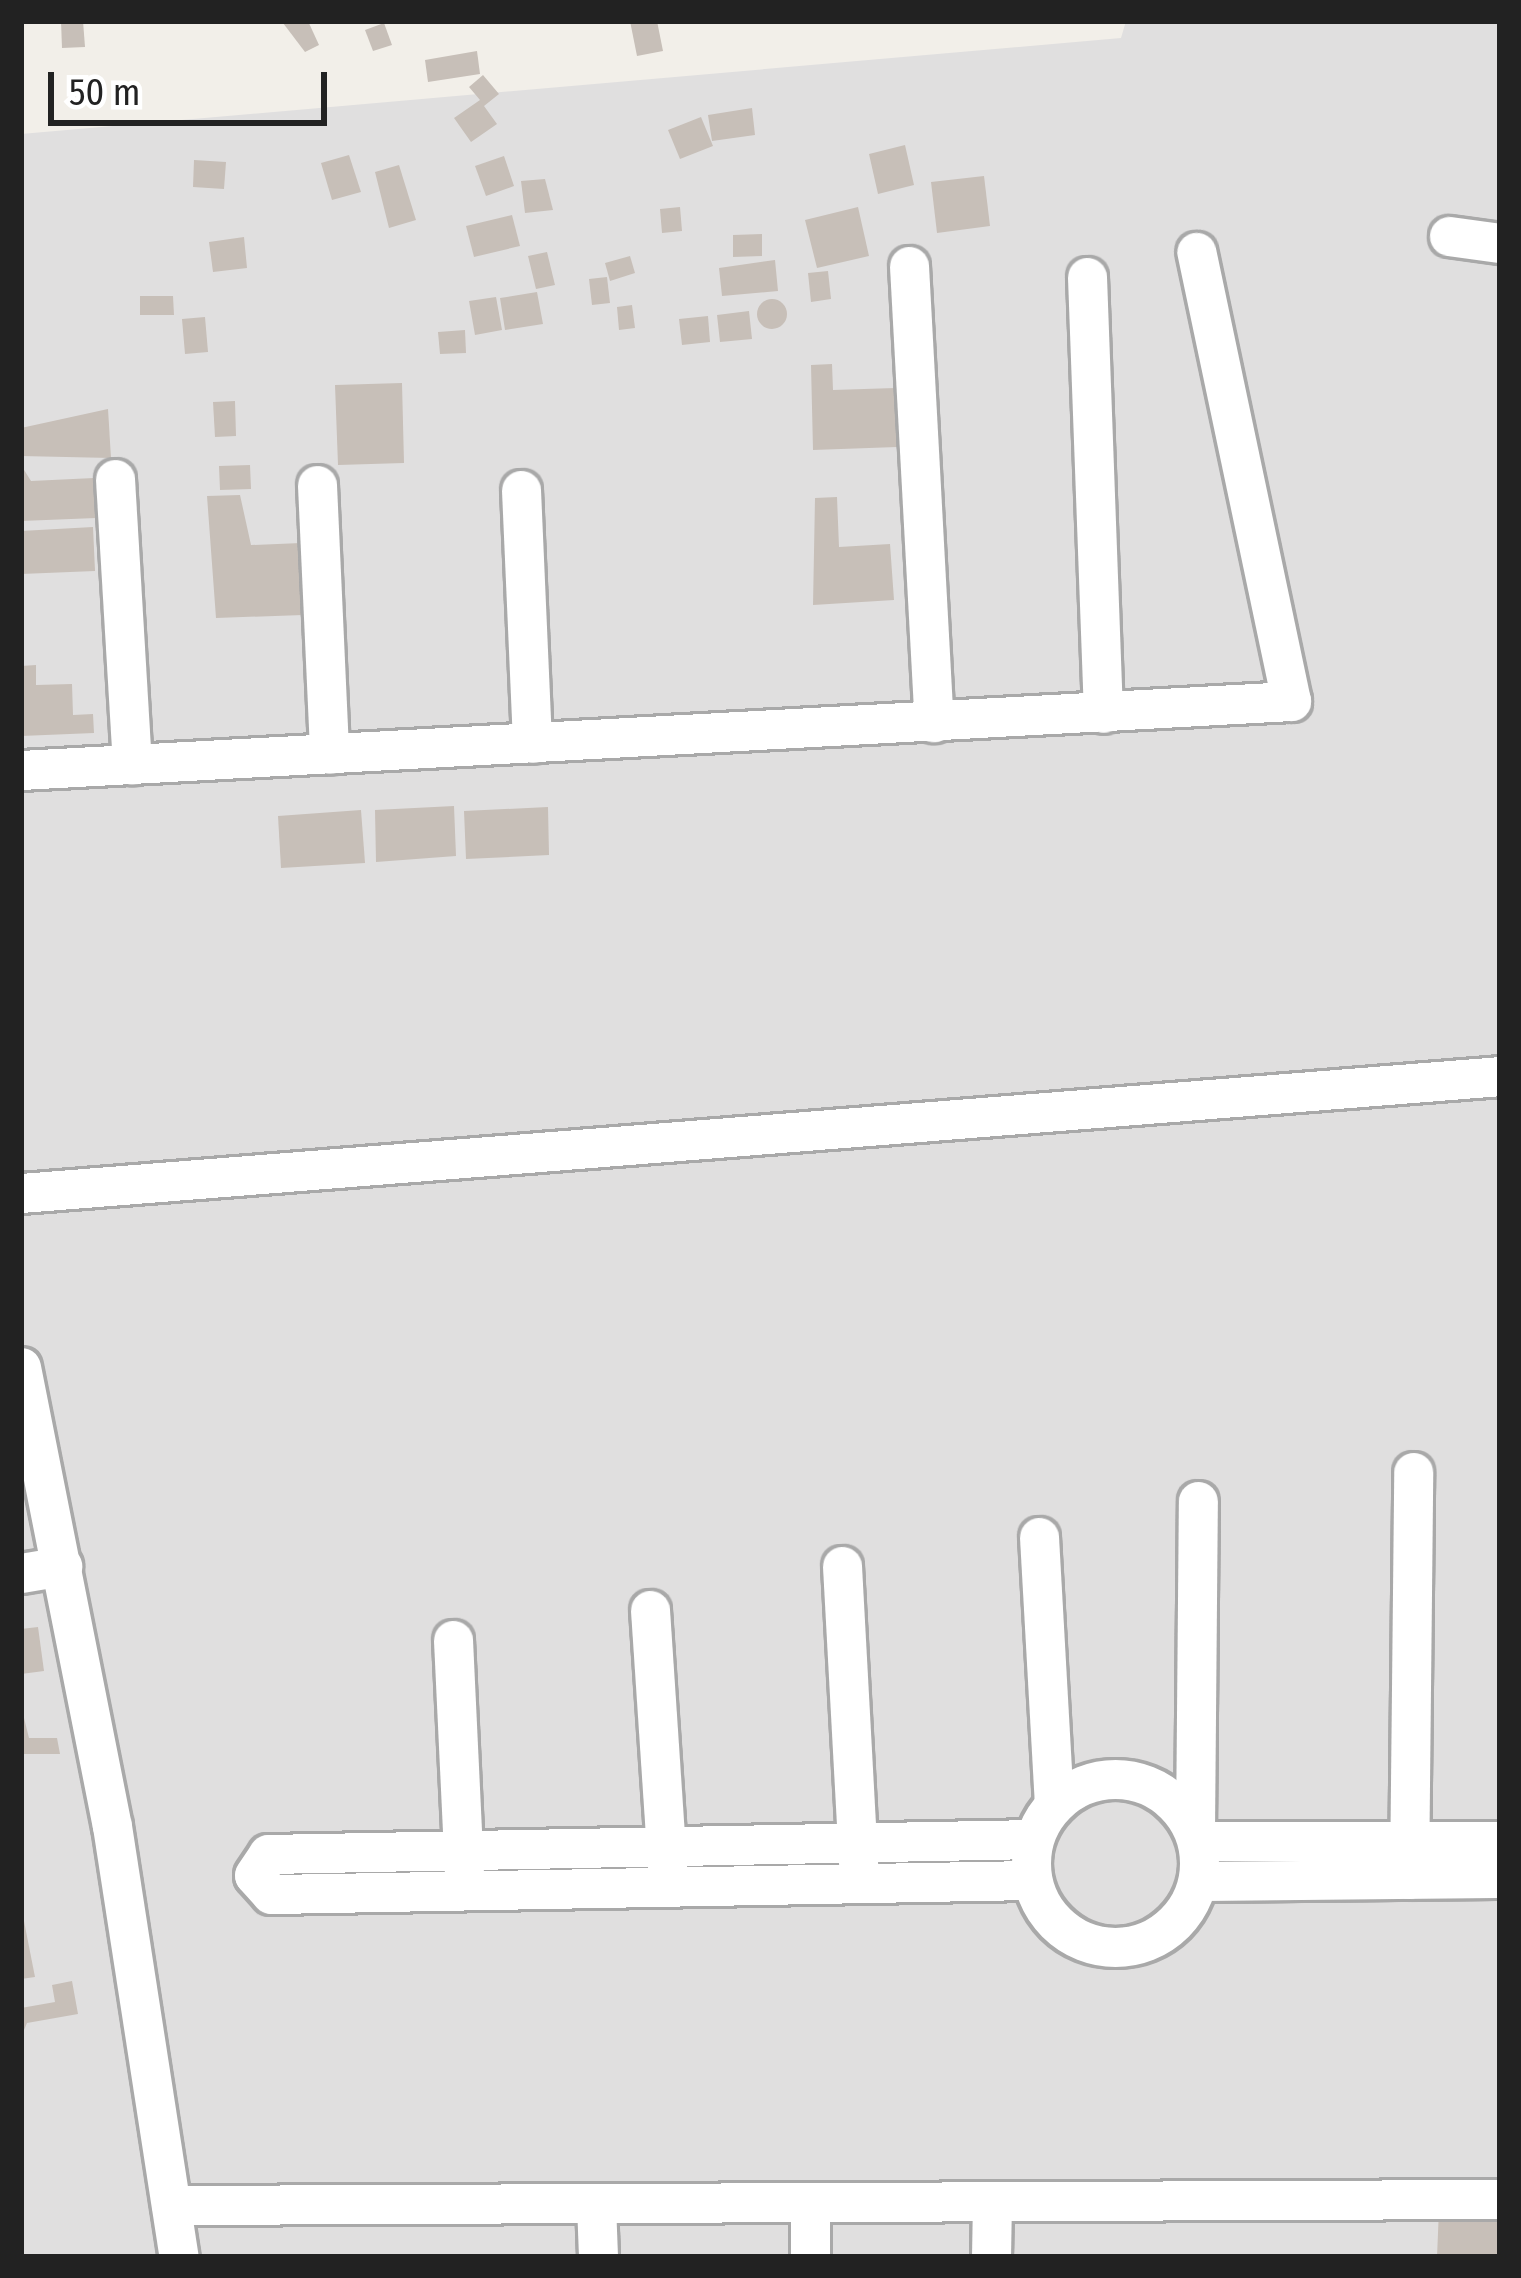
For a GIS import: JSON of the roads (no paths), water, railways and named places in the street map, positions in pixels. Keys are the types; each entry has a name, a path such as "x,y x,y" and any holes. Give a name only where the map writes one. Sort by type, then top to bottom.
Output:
{"street":[{"path":"1449,236 1500,243"},
{"path":"21,770 1291,701 1196,252"},
{"path":"909,266 934,722"},
{"path":"1087,278 1103,713"},
{"path":"115,479 132,764"},
{"path":"317,485 329,754"},
{"path":"521,490 532,743"},
{"path":"21,1193 1500,1076"},
{"path":"21,1367 62,1566 179,2257"},
{"path":"1409,1860 1413,1472"},
{"path":"1198,1501 1196,1835 1199,1881 1153,1940 1115,1948 1047,1915 1031,1880 1033,1839 1054,1804 1089,1781 1131,1779 1169,1796 1196,1835 1409,1860 1500,1878"},
{"path":"1040,1537 1054,1804"},
{"path":"21,1573 62,1566"},
{"path":"842,1566 859,1883"},
{"path":"650,1610 668,1886"},
{"path":"453,1640 464,1890"},
{"path":"1031,1880 272,1894 254,1875 268,1854 1033,1839"},
{"path":"1199,1881 1409,1860 1500,1841"},
{"path":"364,1852 366,1892"},
{"path":"171,2206 1500,2199"},
{"path":"991,2257 992,2201"},
{"path":"810,2203 810,2257"},
{"path":"596,2204 598,2257"}]}
